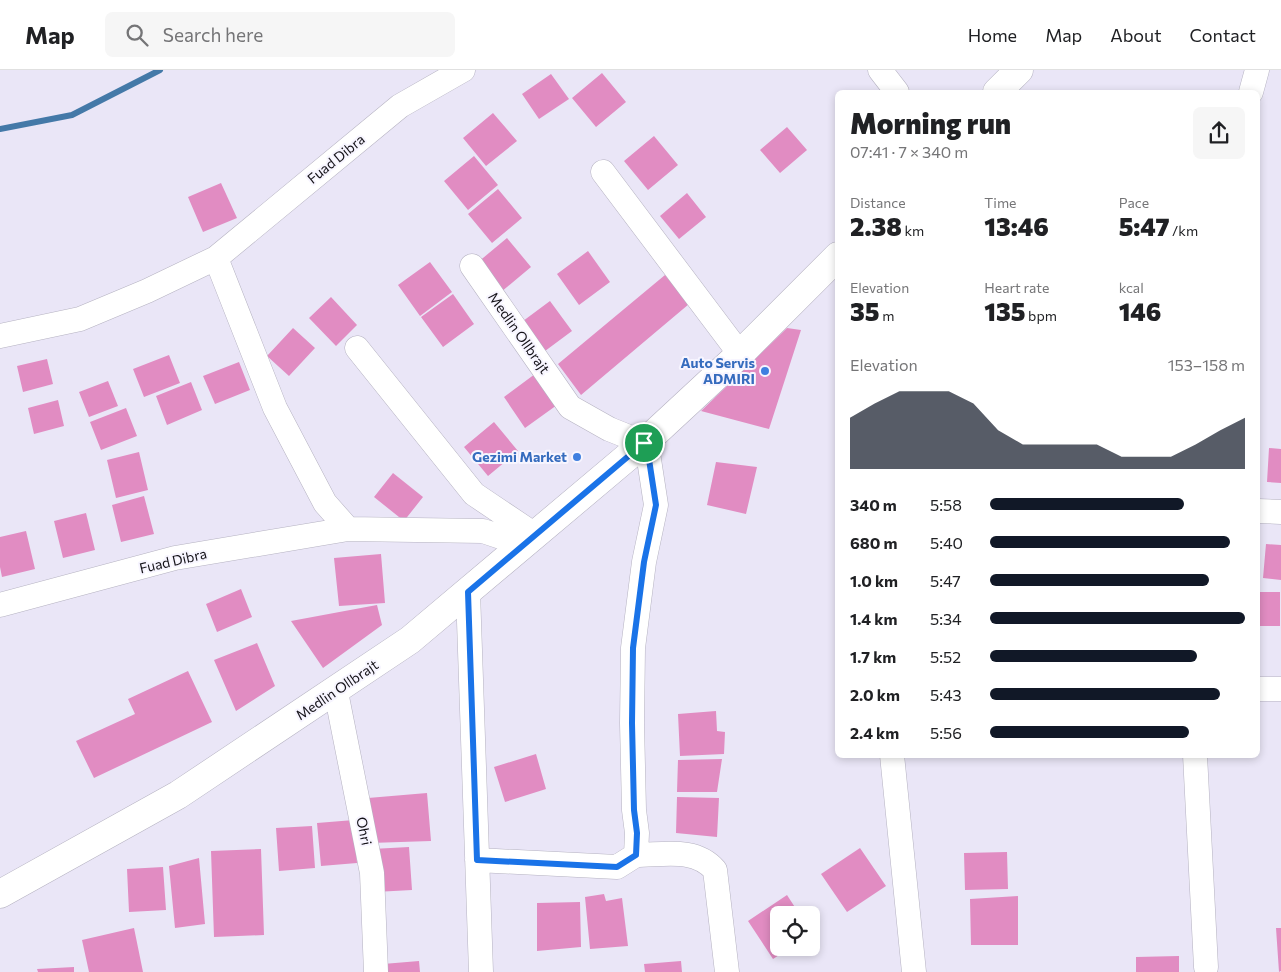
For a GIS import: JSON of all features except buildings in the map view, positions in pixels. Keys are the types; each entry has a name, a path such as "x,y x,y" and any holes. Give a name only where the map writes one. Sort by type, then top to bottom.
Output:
{"main road":[{"path":"999,90 1019,70"},
{"name":"Medlin Ollbrajt","path":"0,894 178,795 336,692 410,640 644,443 740,354 835,259"}],"street":[{"name":"Fuad Dibra","path":"0,336 80,319 147,291 216,258 400,106 463,70"},
{"path":"880,70 895,90"},
{"path":"1252,90 1257,70"},
{"path":"603,172 740,354"},
{"path":"216,258 275,408 325,503 348,529"},
{"name":"Medlin Ollbrajt","path":"472,266 570,406 609,429 644,443"},
{"path":"357,348 474,494 530,540"},
{"path":"636,855 637,833 634,810 632,723 633,648 644,562 656,505 648,453 644,443"},
{"path":"1260,511 1281,512"},
{"name":"Fuad Dibra","path":"0,605 176,558 348,529 484,531 530,540"},
{"path":"468,592 481,972"},
{"path":"1260,689 1281,689"},
{"name":"Ohri","path":"336,692 372,873 376,972"},
{"path":"892,758 914,972"},
{"path":"1195,758 1206,968"},
{"path":"477,860 617,867 636,855 694,855 706,860 715,870 727,972"}],"waterway":[{"path":"0,129 72,115 160,70"}],"place":[{"name":"Auto Servis ADMIRI","path":"765,371"},
{"name":"Gezimi Market","path":"577,457"}],"route":[{"path":"644,443 648,453 656,505 644,562 633,648 632,723 634,810 637,833 636,855 617,867 477,860 468,592 644,443"}]}
